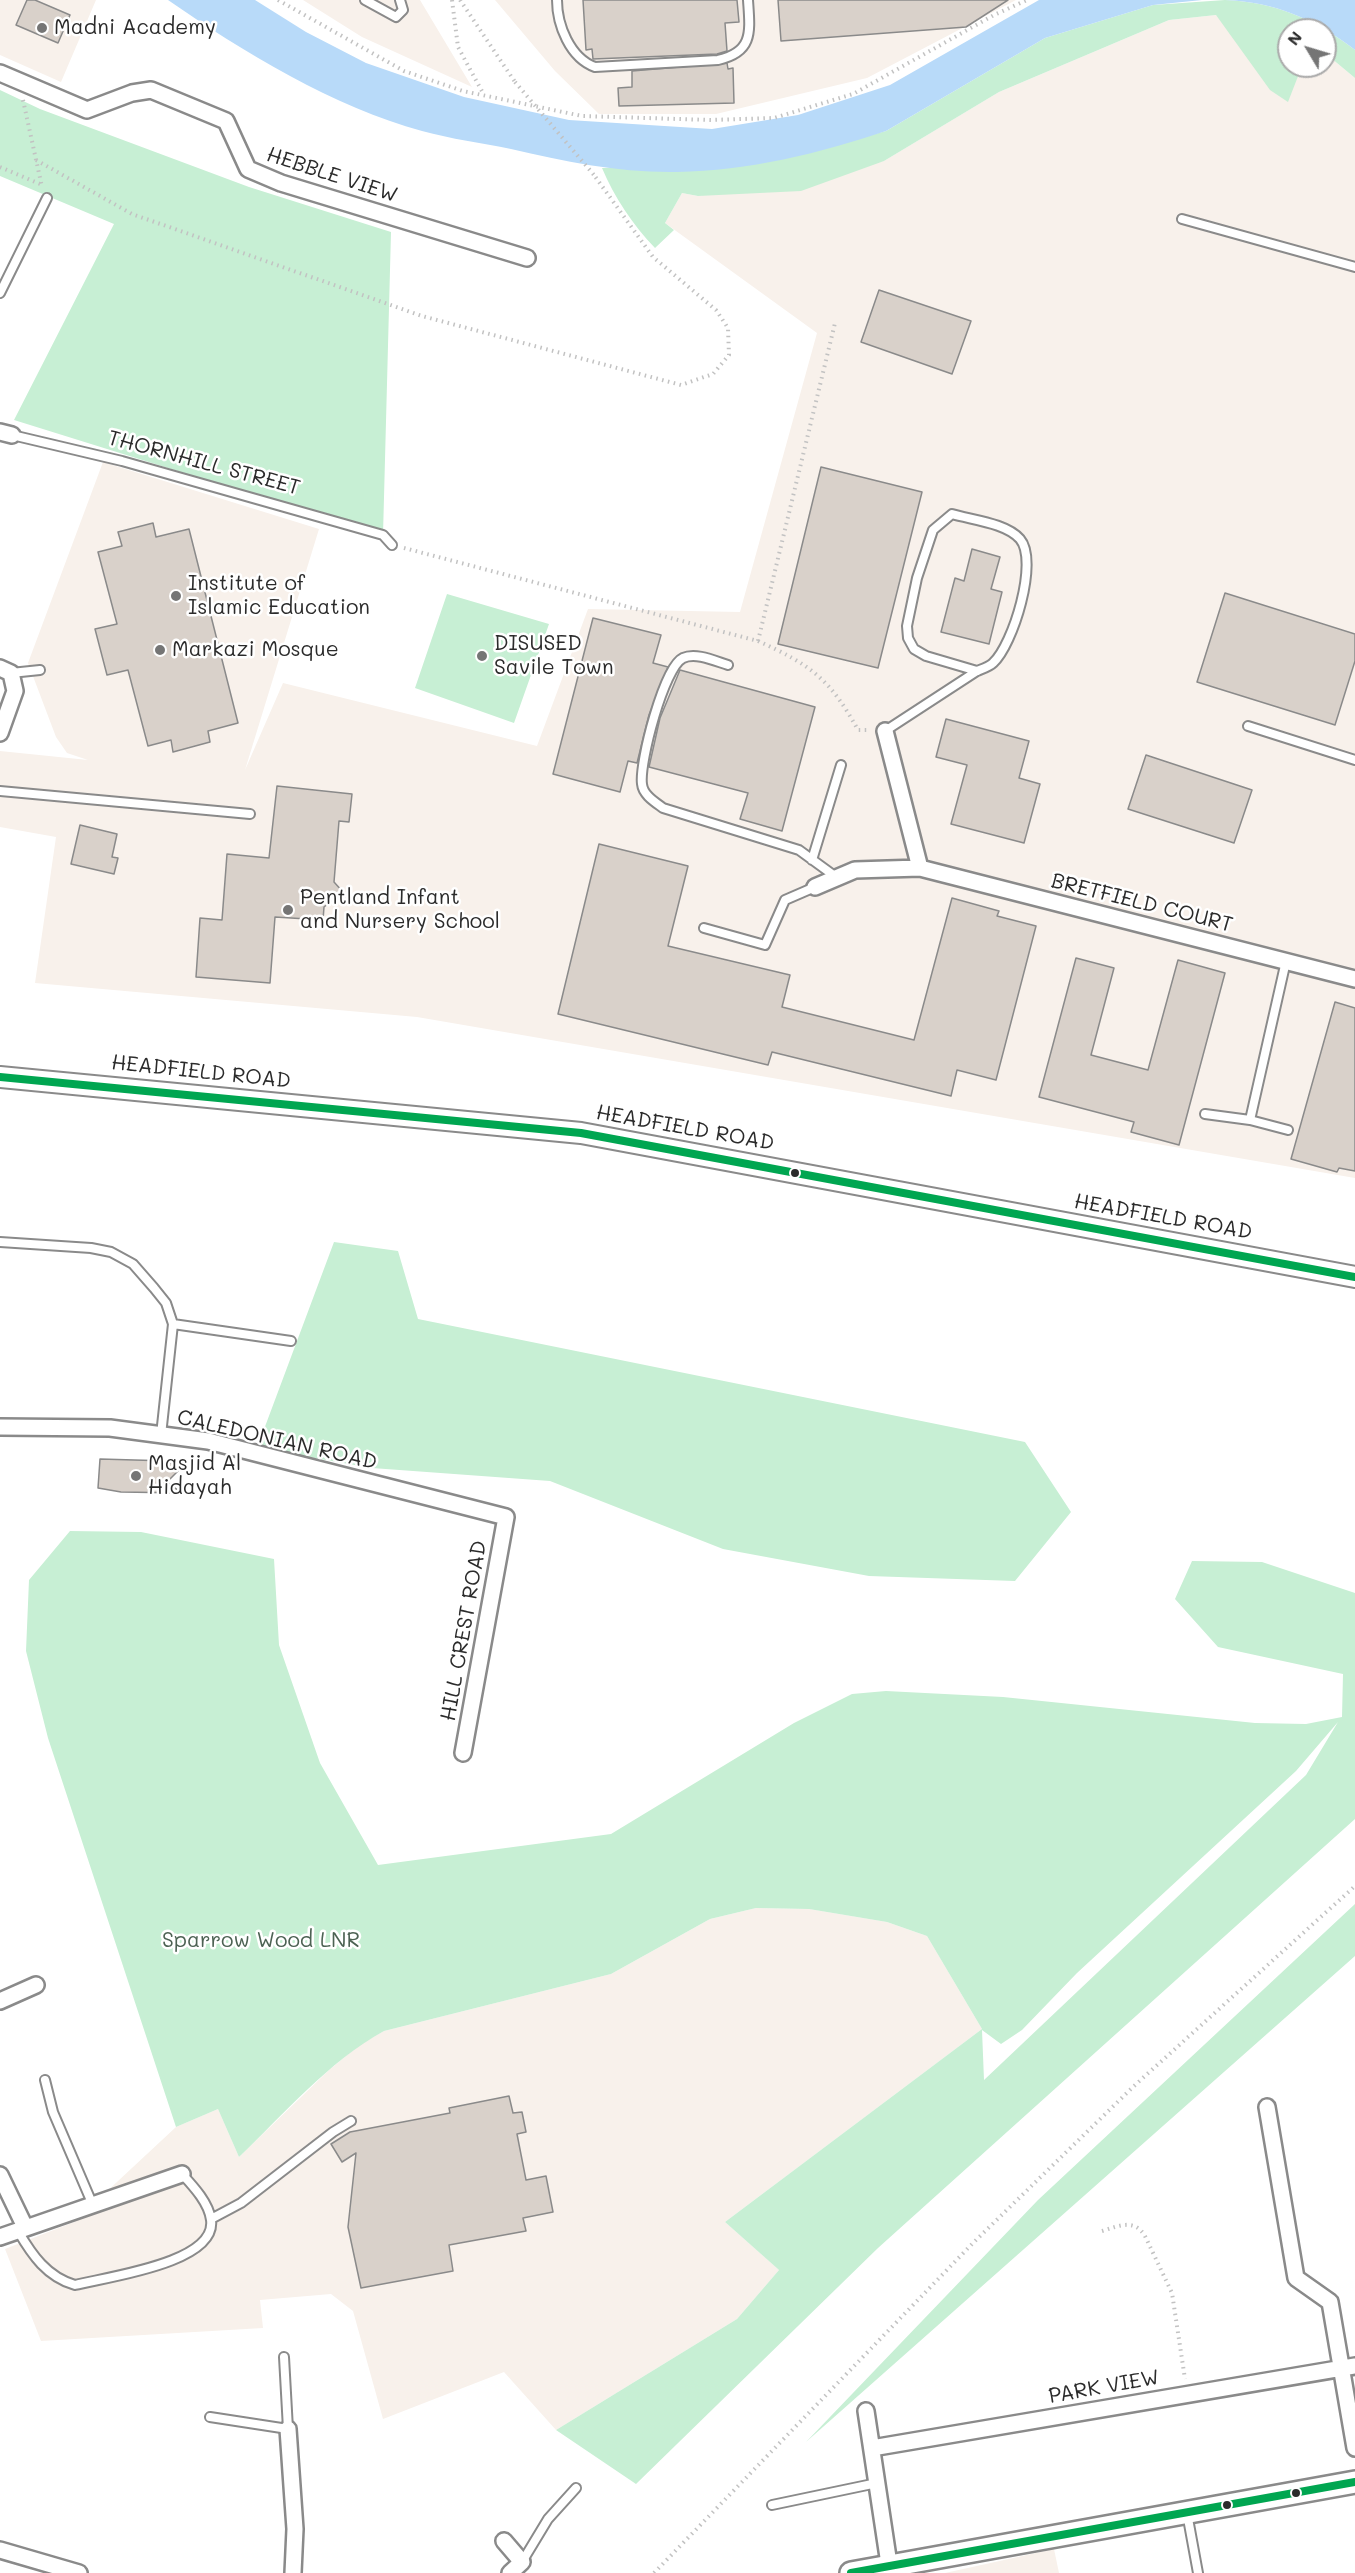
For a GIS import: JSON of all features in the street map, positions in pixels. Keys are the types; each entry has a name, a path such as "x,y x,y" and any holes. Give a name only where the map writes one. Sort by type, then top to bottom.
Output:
{"main road":[{"path":"851,2573 889,2564 1355,2482"}],"street":[{"path":"0,73 18,81"},
{"name":"HEBBLE VIEW","path":"18,81 87,110 132,93 151,90 226,121 248,169 281,183 527,258"},
{"path":"0,733 15,691 6,670"},
{"path":"885,731 920,868"},
{"name":"BRETFIELD COURT","path":"815,888 855,870 920,868 1355,979"},
{"name":"HEADFIELD ROAD","path":"0,1077 581,1133 1355,1276"},
{"name":"CALEDONIAN ROAD","path":"0,1427 110,1428 207,1441 506,1517"},
{"name":"HILL CREST ROAD","path":"463,1753 506,1517"},
{"path":"0,2001 36,1985"},
{"path":"1267,2108 1296,2278 1330,2302 1349,2367 1355,2448"},
{"path":"0,2237 182,2174"},
{"path":"0,2175 21,2228"},
{"name":"PARK VIEW","path":"872,2448 1349,2367"},
{"path":"866,2411 889,2564"},
{"path":"288,2429 295,2529 293,2573"},
{"path":"504,2541 522,2562 510,2573"},
{"path":"0,2550 79,2573"}],"lane":[{"path":"364,0 396,17 403,10 400,0"},
{"path":"557,0 559,23 571,47 579,58 595,67 718,60 732,57 746,43 750,32 748,0"},
{"path":"0,293 47,198"},
{"path":"1182,219 1355,267"},
{"name":"THORNHILL STREET","path":"6,434 122,460 383,535 392,545"},
{"path":"885,731 977,671 993,664 1014,628 1025,582 1027,551 1020,539 1010,531 952,514 933,530 917,578 907,626 908,638 914,649 926,656 977,671"},
{"path":"728,665 699,657 684,657 674,664 663,688 641,769 642,787 663,808 799,850 837,878"},
{"path":"6,670 40,670"},
{"path":"1248,726 1355,760"},
{"path":"812,860 841,765"},
{"path":"0,791 250,814"},
{"path":"704,928 765,945 785,900 815,888"},
{"path":"1250,1120 1286,961"},
{"path":"1205,1114 1250,1120 1288,1130"},
{"path":"0,1242 92,1248 111,1252 133,1264 154,1288 166,1303 173,1324 161,1435"},
{"path":"173,1324 291,1341"},
{"path":"45,2080 53,2112 92,2204"},
{"path":"212,2219 241,2203 333,2132 351,2121"},
{"path":"21,2228 30,2252 46,2270 62,2281 75,2285 182,2259 204,2243 211,2228 212,2219 198,2192 182,2174"},
{"path":"210,2417 288,2429 284,2357"},
{"path":"772,2505 877,2483"},
{"path":"522,2562 548,2520 576,2488"},
{"path":"1187,2512 1198,2573"}],"path":[{"path":"452,0 458,47 484,96"},
{"path":"36,160 132,214 422,316 681,385 713,374 729,355 728,328 716,310 653,257 594,175 515,82 460,0"},
{"path":"18,81 41,185 47,198"},
{"path":"0,167 41,185"},
{"path":"758,641 806,435 835,323"},
{"path":"392,545 758,641 791,656 820,675 842,701 858,730 885,731"},
{"path":"654,2573 973,2243 1134,2086 1355,1886"},
{"path":"1102,2231 1128,2223 1140,2228 1145,2236 1173,2294 1186,2395"}],"shaded area":[{"name":"Madni Academy","path":"0,0 96,0 61,82 0,55"},
{"path":"303,0 420,0 472,87 362,37"},
{"path":"495,0 1016,0 867,78 716,114 599,114 555,71"},
{"path":"1216,15 1277,58 1277,78 1337,78 1337,63 1355,78 1355,1178 417,1017 35,983 56,837 0,827 0,751 88,760 67,753 56,737 28,663 103,462 319,529 245,770 283,683 537,746 588,609 740,612 817,333 665,223 682,193 698,196 884,161 999,92 1169,20"},
{"path":"756,1908 809,1909 887,1922 927,1936 982,2029 725,2222 779,2270 737,2319 556,2430 504,2372 383,2419 353,2311 331,2294 260,2300 263,2328 41,2341 5,2249 74,2222 176,2127 218,2109 239,2157 328,2071 359,2045 384,2031 611,1974 710,1919"},
{"path":"1054,2549 1059,2573 945,2573"}],"green space":[{"path":"1243,1 1261,4 1303,18 1277,18 1277,78 1297,78 1288,102 1270,90 1216,15 1169,20 999,92 884,161 801,191 698,196 682,193 665,223 674,230 655,248 625,210 602,168 735,166 789,157 886,131 1045,38 1153,5"},
{"path":"1337,37 1355,50 1355,78 1337,63"},
{"path":"0,90 40,109 249,187 391,232 383,535 14,420 114,224 0,176"},
{"name":"DISUSED Savile Town","path":"447,594 549,624 514,723 415,688"},
{"path":"334,1242 398,1251 418,1319 1025,1442 1071,1512 1015,1581 869,1576 723,1549 550,1481 372,1468 257,1448"},
{"name":"Sparrow Wood LNR","path":"70,1531 141,1532 274,1559 279,1645 320,1763 378,1865 611,1834 794,1723 852,1694 886,1691 1003,1697 1255,1723 1306,1724 1342,1717 1343,1674 1218,1647 1175,1599 1192,1561 1262,1562 1355,1593 1355,1819 878,2248 636,2484 556,2430 737,2319 779,2270 725,2222 982,2029 927,1936 887,1922 809,1909 756,1908 710,1919 611,1974 384,2031 326,2073 239,2157 218,2109 176,2127 48,1738 26,1651 29,1580","holes":["1338,1722 1306,1775 984,2080 982,2030 1001,2044 1022,2030 1077,1973 1296,1771"]},
{"path":"1355,1904 1355,1956 806,2442 1038,2200"}],"water":[{"path":"168,0 255,0 306,32 366,63 464,97 569,120 712,129 798,115 890,85 1039,0 1202,0 1153,5 1045,38 886,131 836,147 730,168 656,172 614,169 573,162 444,136 389,121 323,93 290,76 226,39"},
{"path":"1225,0 1355,0 1355,50 1337,37 1337,18 1303,18 1261,4"}],"building":[{"path":"27,0 35,0 70,15 58,43 16,25"},
{"path":"583,0 737,0 739,22 725,23 727,51 717,54 593,59 592,49 586,50"},
{"path":"778,0 1008,0 966,27 781,41"},
{"path":"727,63 728,69 733,68 734,103 619,106 618,88 632,87 632,71"},
{"path":"879,290 971,321 952,374 861,342"},
{"path":"821,467 922,492 878,668 778,644"},
{"name":"Markazi Mosque","path":"153,523 156,537 189,529 238,723 208,731 210,742 173,752 171,740 148,746 128,670 107,675 95,629 117,624 98,552 122,546 118,532"},
{"path":"972,549 1000,557 991,589 1002,592 989,644 941,632 955,578 964,581"},
{"path":"1225,593 1355,634 1355,661 1335,725 1197,682"},
{"path":"593,618 661,635 653,663 668,667 649,715 637,763 628,761 620,792 553,774"},
{"path":"680,670 815,707 782,831 740,819 748,793 649,767 660,718"},
{"path":"946,719 1029,741 1019,778 1040,784 1024,843 951,824 967,765 936,757"},
{"path":"1146,755 1252,790 1234,843 1128,809"},
{"path":"277,786 352,794 349,822 339,821 334,882 343,892 324,907 323,920 275,917 270,983 196,977 200,918 222,920 227,854 269,858"},
{"path":"80,825 117,834 112,857 118,858 114,874 71,864"},
{"path":"599,844 688,866 668,946 790,975 782,1007 914,1040 952,898 999,911 997,916 1036,926 996,1080 957,1070 951,1096 772,1052 768,1065 558,1014"},
{"path":"1076,958 1114,968 1091,1055 1148,1070 1178,960 1225,973 1179,1145 1131,1132 1134,1122 1039,1097"},
{"path":"1335,1002 1355,1008 1355,1171 1339,1168 1337,1172 1291,1159"},
{"name":"Masjid Al Hidayah","path":"100,1459 169,1461 178,1471 167,1482 182,1493 121,1492 98,1488"},
{"path":"509,2096 513,2113 522,2112 526,2132 517,2134 526,2180 546,2176 553,2212 523,2218 526,2231 449,2245 453,2271 361,2288 348,2227 356,2153 342,2162 331,2144 350,2132 450,2113 449,2108"}],"transit line":[{"path":"0,1077 581,1133 1355,1277"},
{"path":"851,2573 1355,2482"}],"place":[{"name":"Madni Academy","path":"42,28"},
{"name":"Institute of Islamic Education","path":"176,596"},
{"name":"Markazi Mosque","path":"160,650"},
{"name":"DISUSED Savile Town","path":"482,656"},
{"name":"Pentland Infant and Nursery School","path":"288,910"},
{"name":"Masjid Al Hidayah","path":"136,1476"}]}
